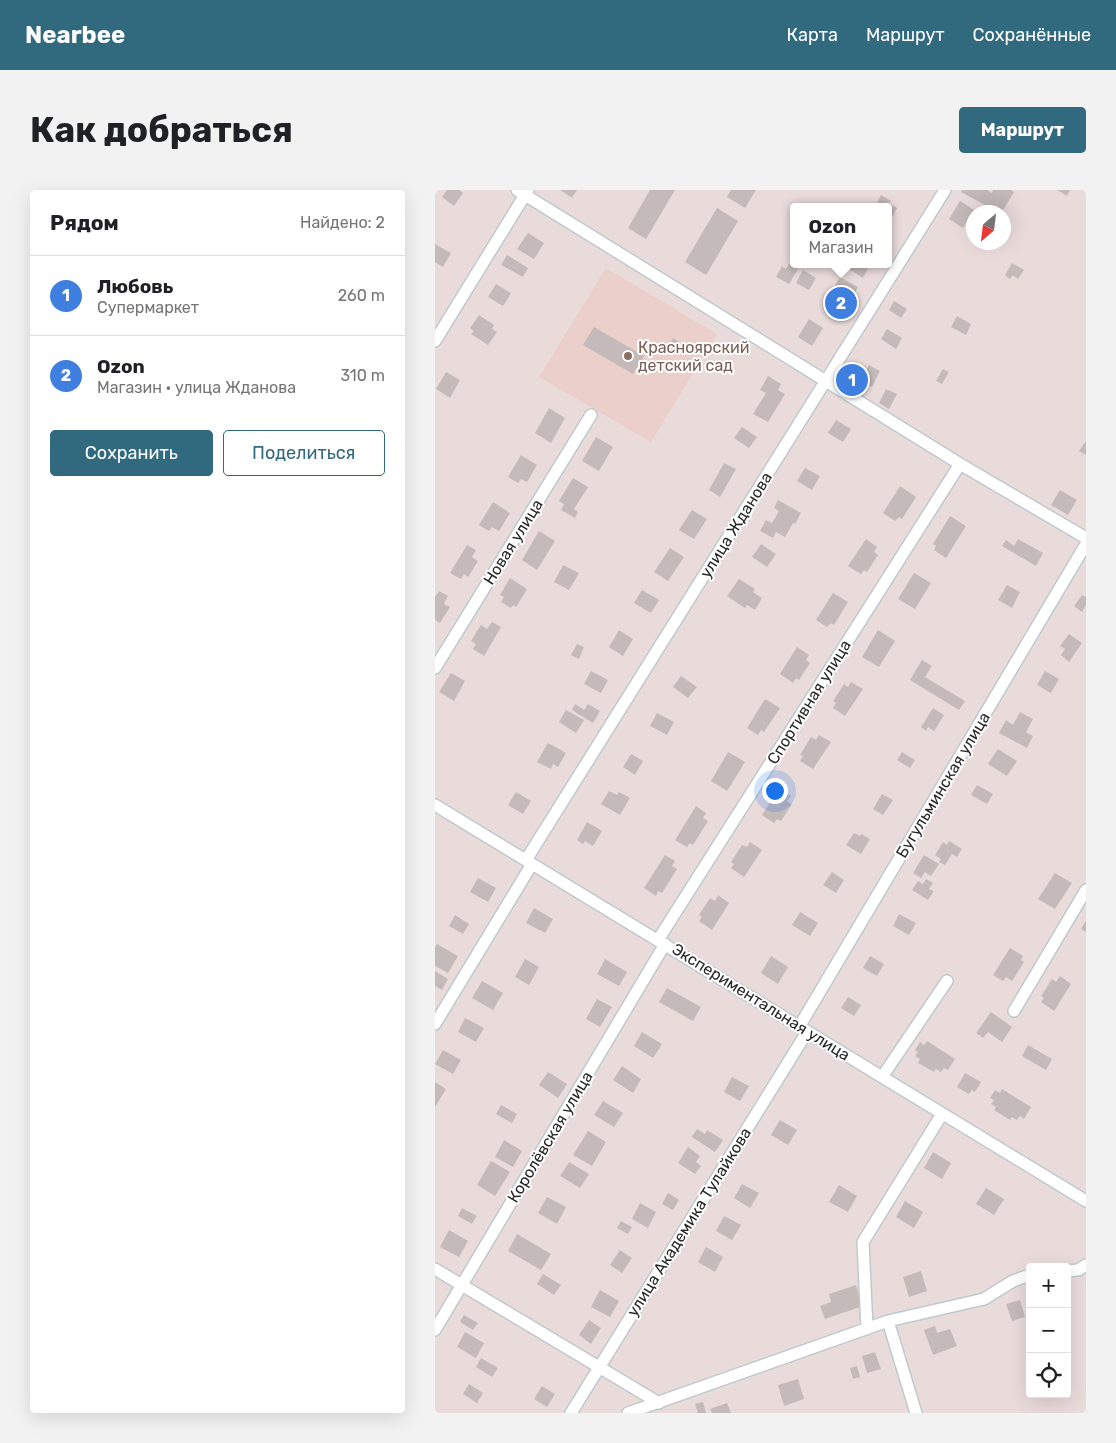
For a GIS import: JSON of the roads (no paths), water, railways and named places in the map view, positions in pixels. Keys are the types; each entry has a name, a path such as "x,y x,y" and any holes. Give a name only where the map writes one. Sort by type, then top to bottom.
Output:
{"street":[{"name":"улица Жданова","path":"435,1024 529,862 945,190"},
{"path":"435,340 523,192 826,382 1086,538"},
{"name":"Новая улица","path":"435,668 591,415"},
{"name":"Спортивная улица","path":"661,942 960,464"},
{"name":"Бугульминская улица","path":"803,1029 1086,544"},
{"name":"Экспериментальная улица","path":"435,805 1086,1201"},
{"path":"1013,1011 1086,890"},
{"name":"Королёвская улица","path":"435,1330 661,942"},
{"path":"882,1077 947,981"},
{"name":"улица Академика Тулайкова","path":"571,1413 803,1029"},
{"path":"867,1328 863,1242 942,1114"},
{"path":"1071,1271 1078,1270 1086,1265"},
{"path":"435,1269 659,1403"},
{"path":"628,1413 887,1321 984,1299 1013,1281 1026,1276"},
{"path":"887,1321 916,1413"}],"place":[{"name":"Ozon","path":"841,303"},
{"name":"Красноярский детский сад","path":"628,356"},
{"name":"Любовь","path":"852,380"}]}
